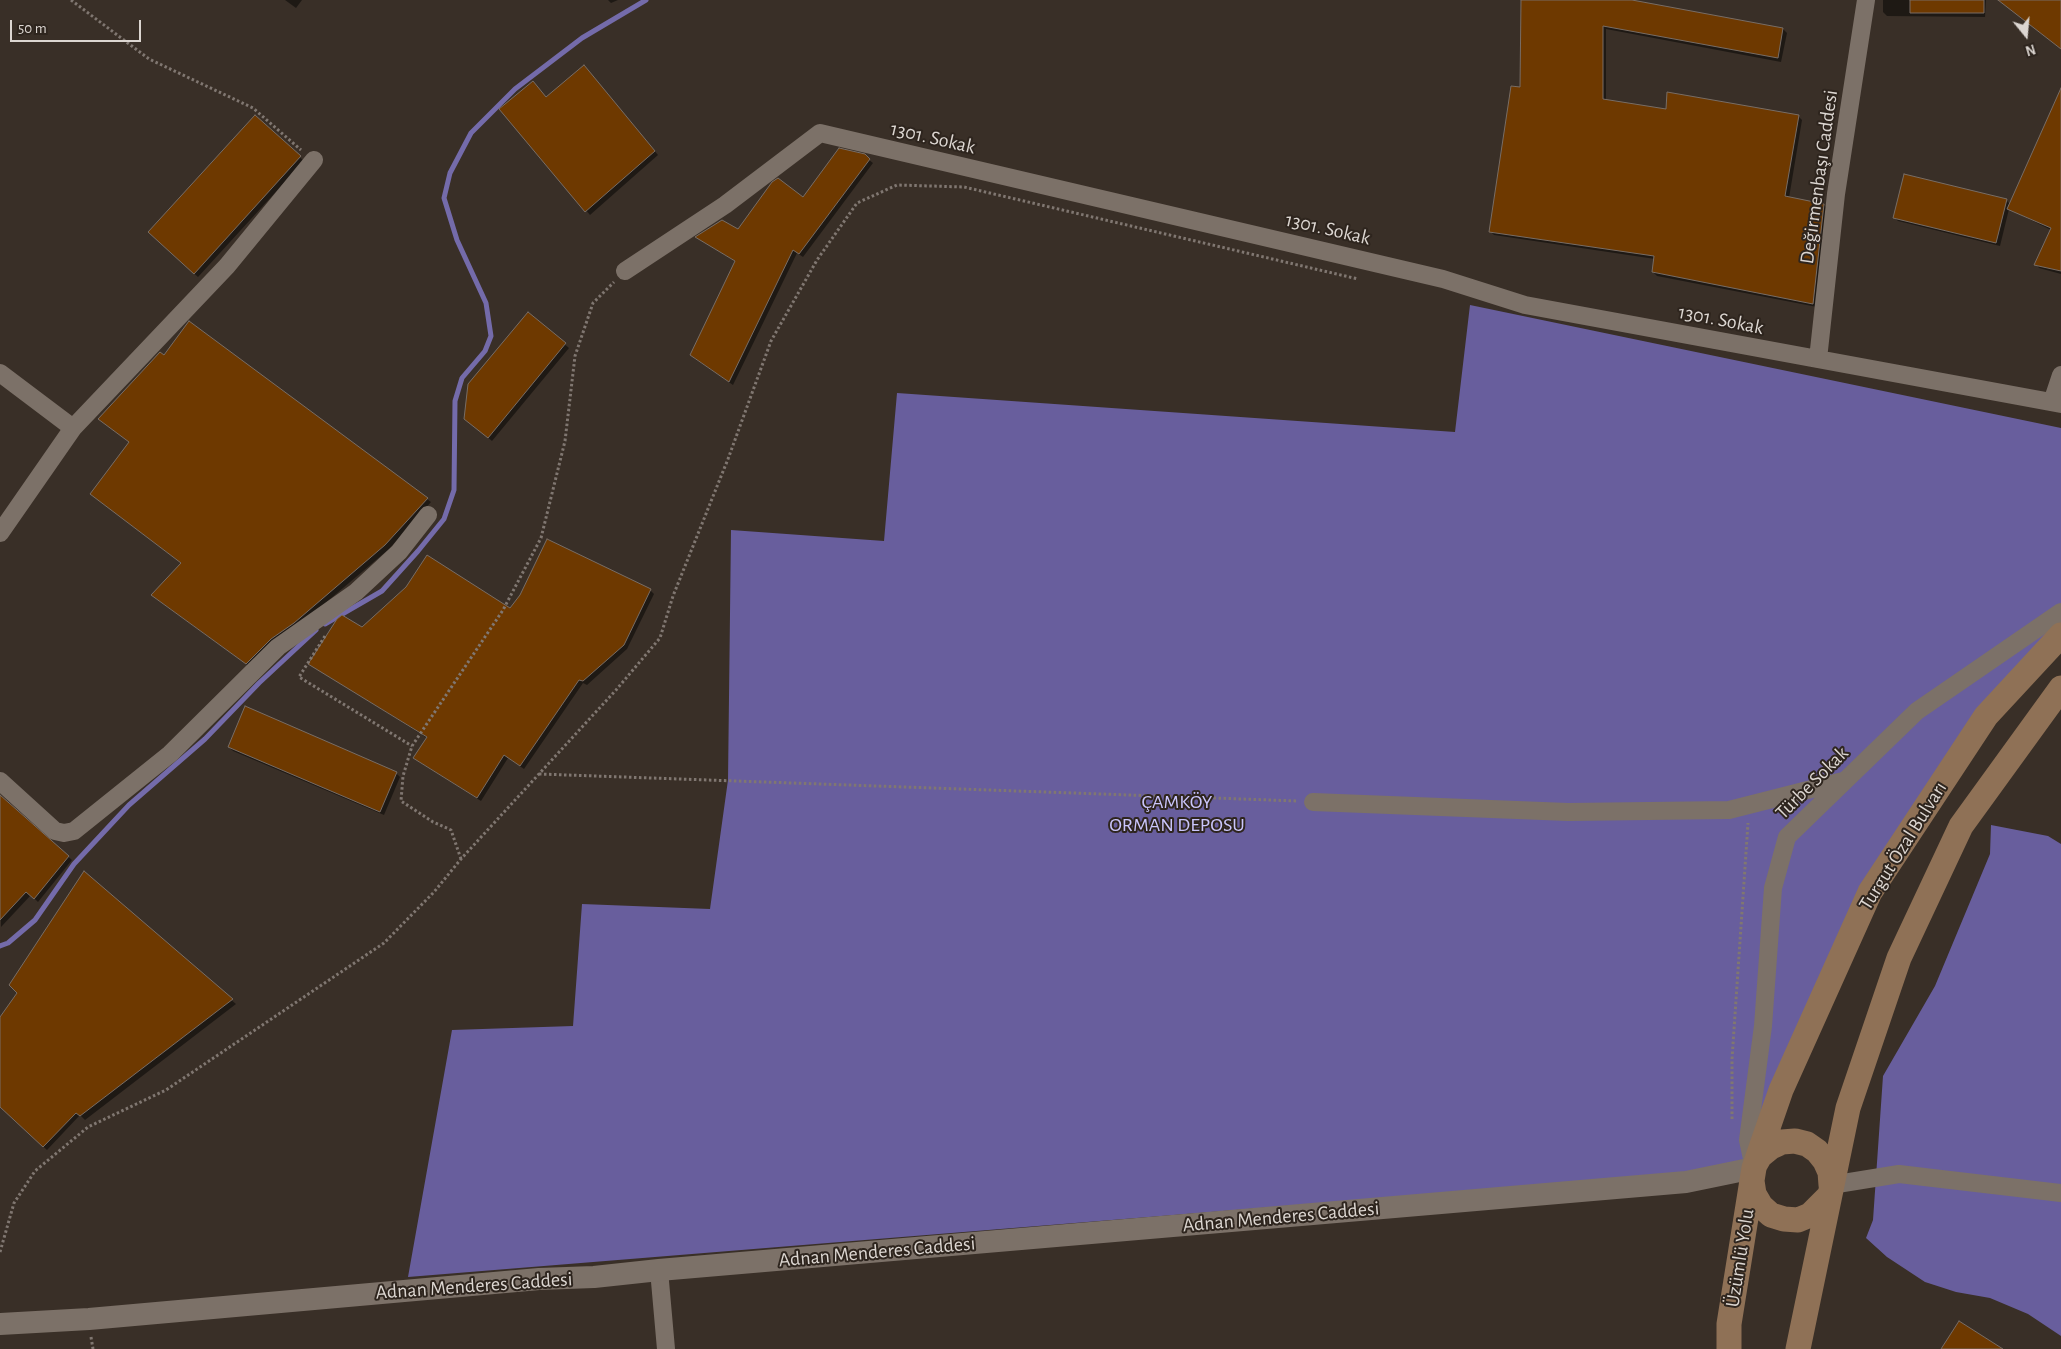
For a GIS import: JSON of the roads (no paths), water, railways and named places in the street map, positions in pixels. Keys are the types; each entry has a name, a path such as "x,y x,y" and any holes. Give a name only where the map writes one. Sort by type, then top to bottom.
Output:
{"main road":[{"name":"Turgut Özal Bulvarı","path":"1753,1174 1780,1090 1870,892 1986,716 2061,635"},
{"path":"1798,1349 1829,1191 1848,1108 1899,958 1961,826 2061,688"},
{"path":"1782,1142 1807,1144 1817,1151 1825,1161 1830,1172 1829,1191 1810,1215 1798,1220 1784,1220 1771,1215 1761,1206 1754,1194 1753,1174 1760,1156 1771,1147 1782,1142"},
{"name":"Üzümlü Yolu","path":"1729,1349 1729,1324 1753,1174"}],"street":[{"name":"Değirmenbaşı Caddesi","path":"1818,359 1836,194 1866,0"},
{"name":"1301. Sokak","path":"625,271 725,206 820,133 1443,279 1525,304 2057,403"},
{"path":"0,533 73,428 227,266 314,160"},
{"path":"0,373 73,428"},
{"path":"2057,403 2061,375"},
{"path":"0,781 55,831 64,833 74,831 170,754 278,647 356,592 399,552 428,515"},
{"name":"Türbe Sokak","path":"1753,1174 1748,1140 1763,1026 1773,888 1787,837 1843,780 1917,711 2061,612"},
{"path":"1313,802 1568,812 1729,810 1843,780"},
{"name":"Adnan Menderes Caddesi","path":"0,1324 89,1319 529,1280 594,1277 1686,1182 1753,1174"},
{"path":"1829,1191 1899,1174 2061,1193"},
{"path":"659,1270 666,1349"}],"waterway":[{"path":"325,624 382,591 444,519 454,490 455,401 462,378 485,351 491,336 486,303 457,240 444,198 450,173 471,133 515,89 582,38 646,0"},
{"path":"0,946 8,943 35,920 74,864 129,805 205,739 259,683 316,630"}],"park label":[{"name":"ÇAMKÖY ORMAN DEPOSU","path":"1177,814"}]}
